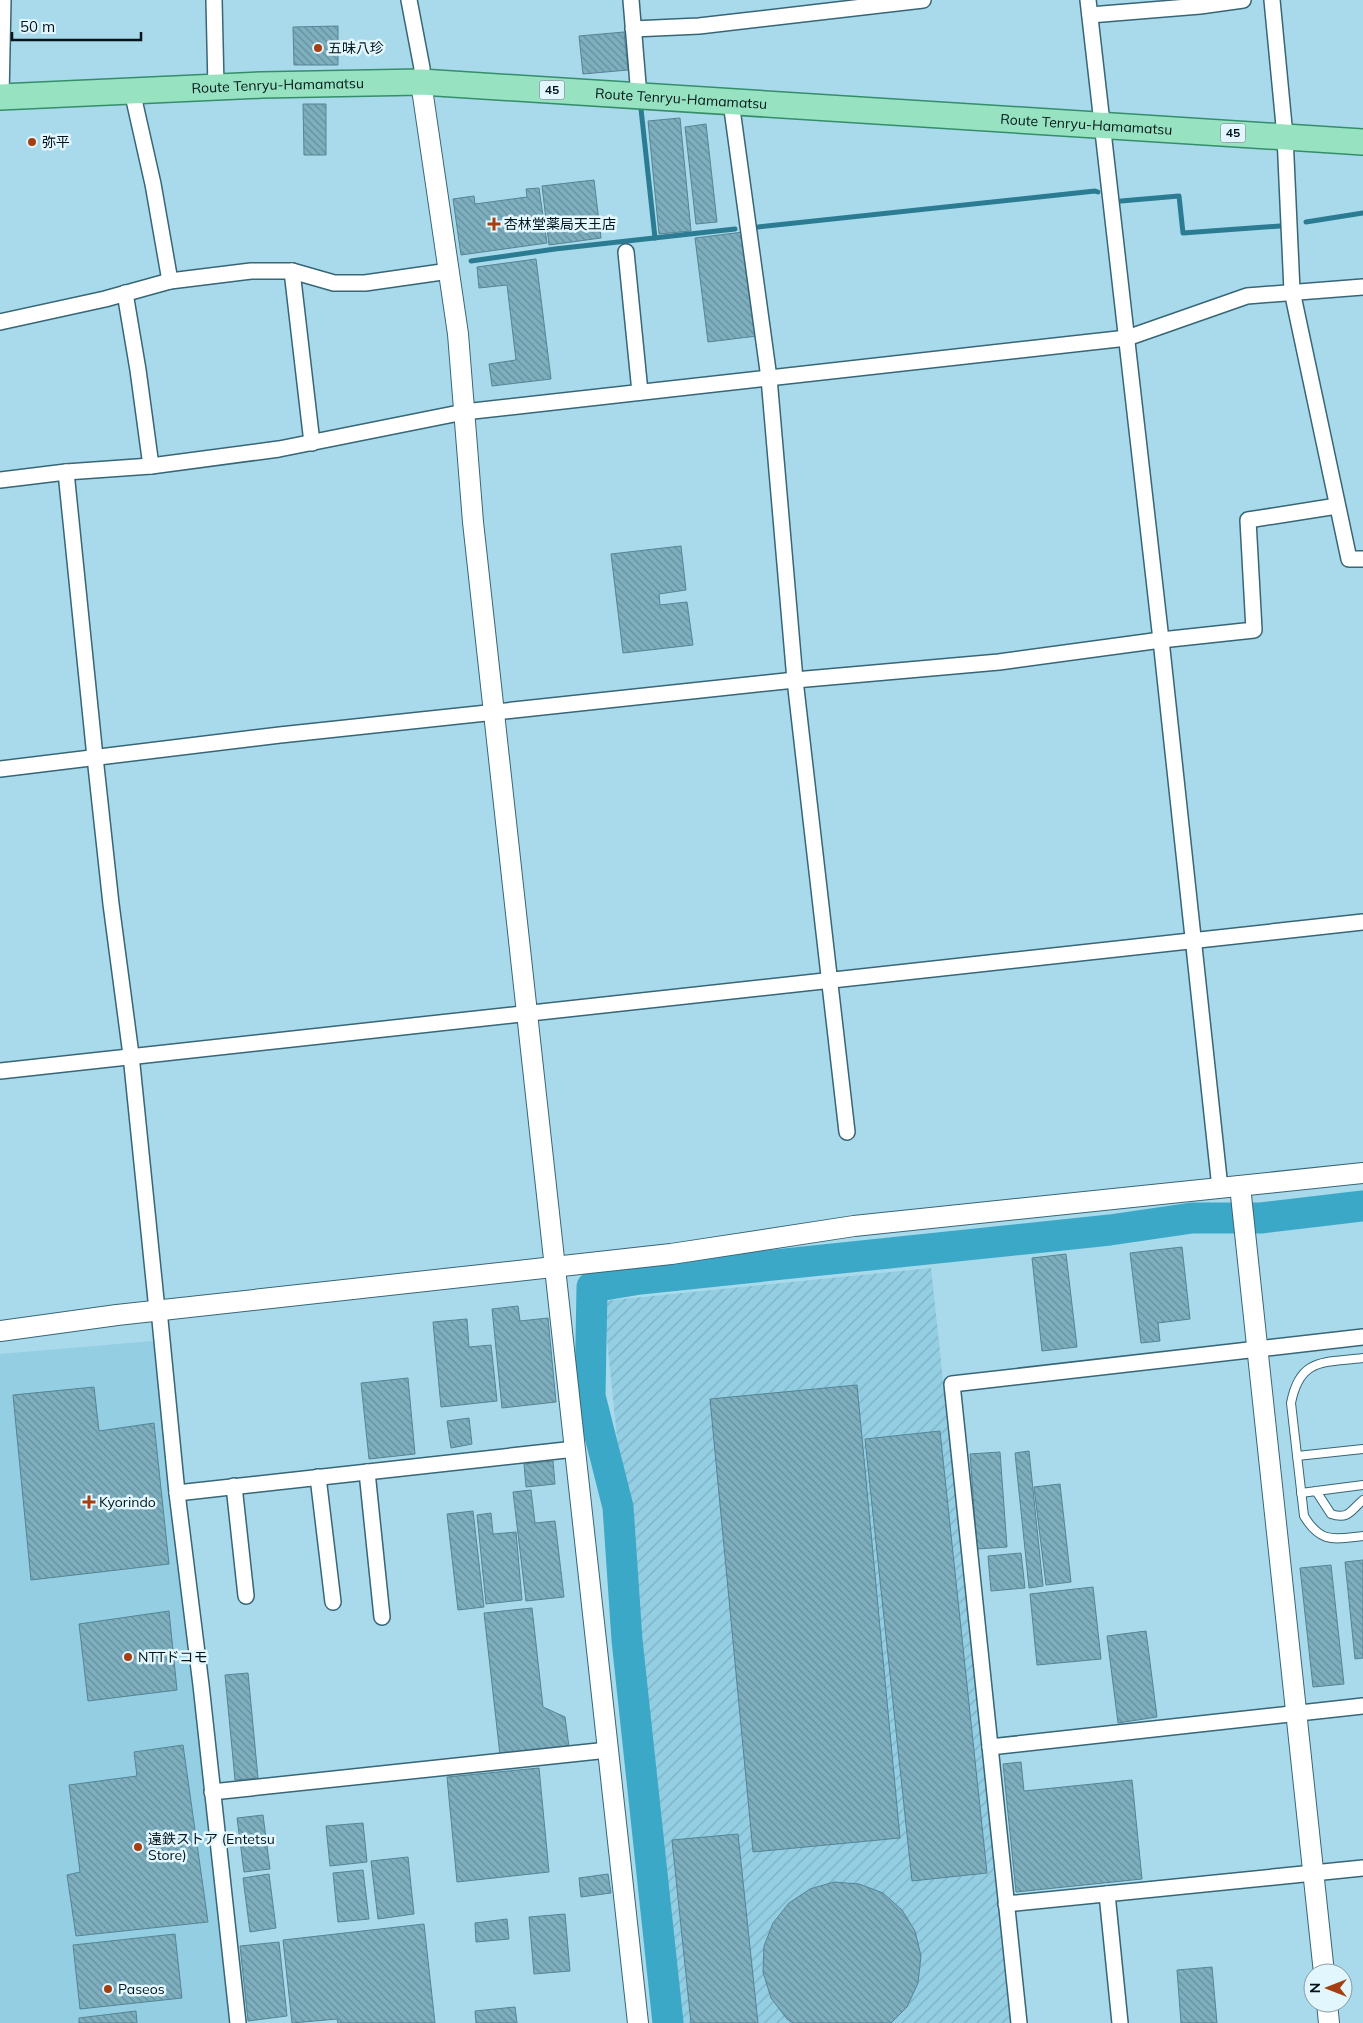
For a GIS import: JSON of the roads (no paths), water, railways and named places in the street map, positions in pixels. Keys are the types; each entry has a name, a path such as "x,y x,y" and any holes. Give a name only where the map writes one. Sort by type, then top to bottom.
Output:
{"main road":[{"name":"Route Tenryu-Hamamatsu","path":"1,97 216,87 421,82 1363,142"}],"street":[{"path":"1,97 3,0"},
{"path":"214,0 216,87"},
{"path":"409,0 422,68 421,82 458,334 473,522 638,2023"},
{"path":"631,0 639,96"},
{"path":"633,29 699,26 923,0"},
{"path":"1220,1188 1161,640 1089,8 1200,6 1243,0"},
{"path":"1272,0 1285,136 1292,291 1349,559 1363,559"},
{"path":"132,91 153,184 170,281"},
{"path":"731,102 769,378 795,680 846,1132"},
{"path":"626,252 640,392"},
{"path":"0,322 170,281 251,271 292,271 334,283 365,283 449,271"},
{"path":"292,271 312,443"},
{"path":"0,480 66,472 151,466 279,449 464,412 1127,338 1246,296 1363,286"},
{"path":"125,293 151,466"},
{"path":"66,472 112,914 131,1055 177,1493 238,2023"},
{"path":"0,768 795,680 999,662 1161,640 1254,630 1248,520 1337,506"},
{"path":"0,1071 131,1055 1363,922"},
{"path":"0,1331 159,1319 671,1254 854,1226 1363,1172"},
{"path":"1240,1186 1296,1713 1315,1873 1323,1963"},
{"path":"1019,2023 952,1384 1363,1337"},
{"path":"177,1493 575,1449"},
{"path":"367,1472 382,1617"},
{"path":"318,1477 333,1602"},
{"path":"234,1486 246,1596"},
{"path":"990,1748 1363,1706"},
{"path":"212,1792 608,1750"},
{"path":"1006,1904 1363,1868"},
{"path":"1107,1894 1120,2023"}],"lane":[{"path":"1363,1358 1316,1364 1302,1374 1294,1389 1291,1403 1304,1516 1311,1528 1327,1539 1363,1536"},
{"path":"1297,1456 1363,1449"},
{"path":"1301,1493 1363,1485"},
{"path":"1316,1491 1331,1514 1340,1517 1349,1514 1363,1500"}],"waterway":[{"path":"641,109 655,238"},
{"path":"758,227 1098,192"},
{"path":"1121,201 1179,196 1183,233 1280,226"},
{"path":"1306,222 1363,213"},
{"path":"471,261 555,249 735,229"},
{"path":"668,2023 627,1640 618,1507 590,1396 592,1287 640,1279 1110,1230 1192,1218 1261,1218 1363,1206"}],"place":[{"name":"五味八珍","path":"318,48"},
{"name":"弥平","path":"32,142"},
{"name":"杏林堂薬局天王店","path":"494,224"},
{"name":"Kyorindo","path":"89,1502"},
{"name":"NTTドコモ","path":"128,1657"},
{"name":"遠鉄ストア (Entetsu Store)","path":"138,1847"},
{"name":"Paseos","path":"108,1989"}]}
